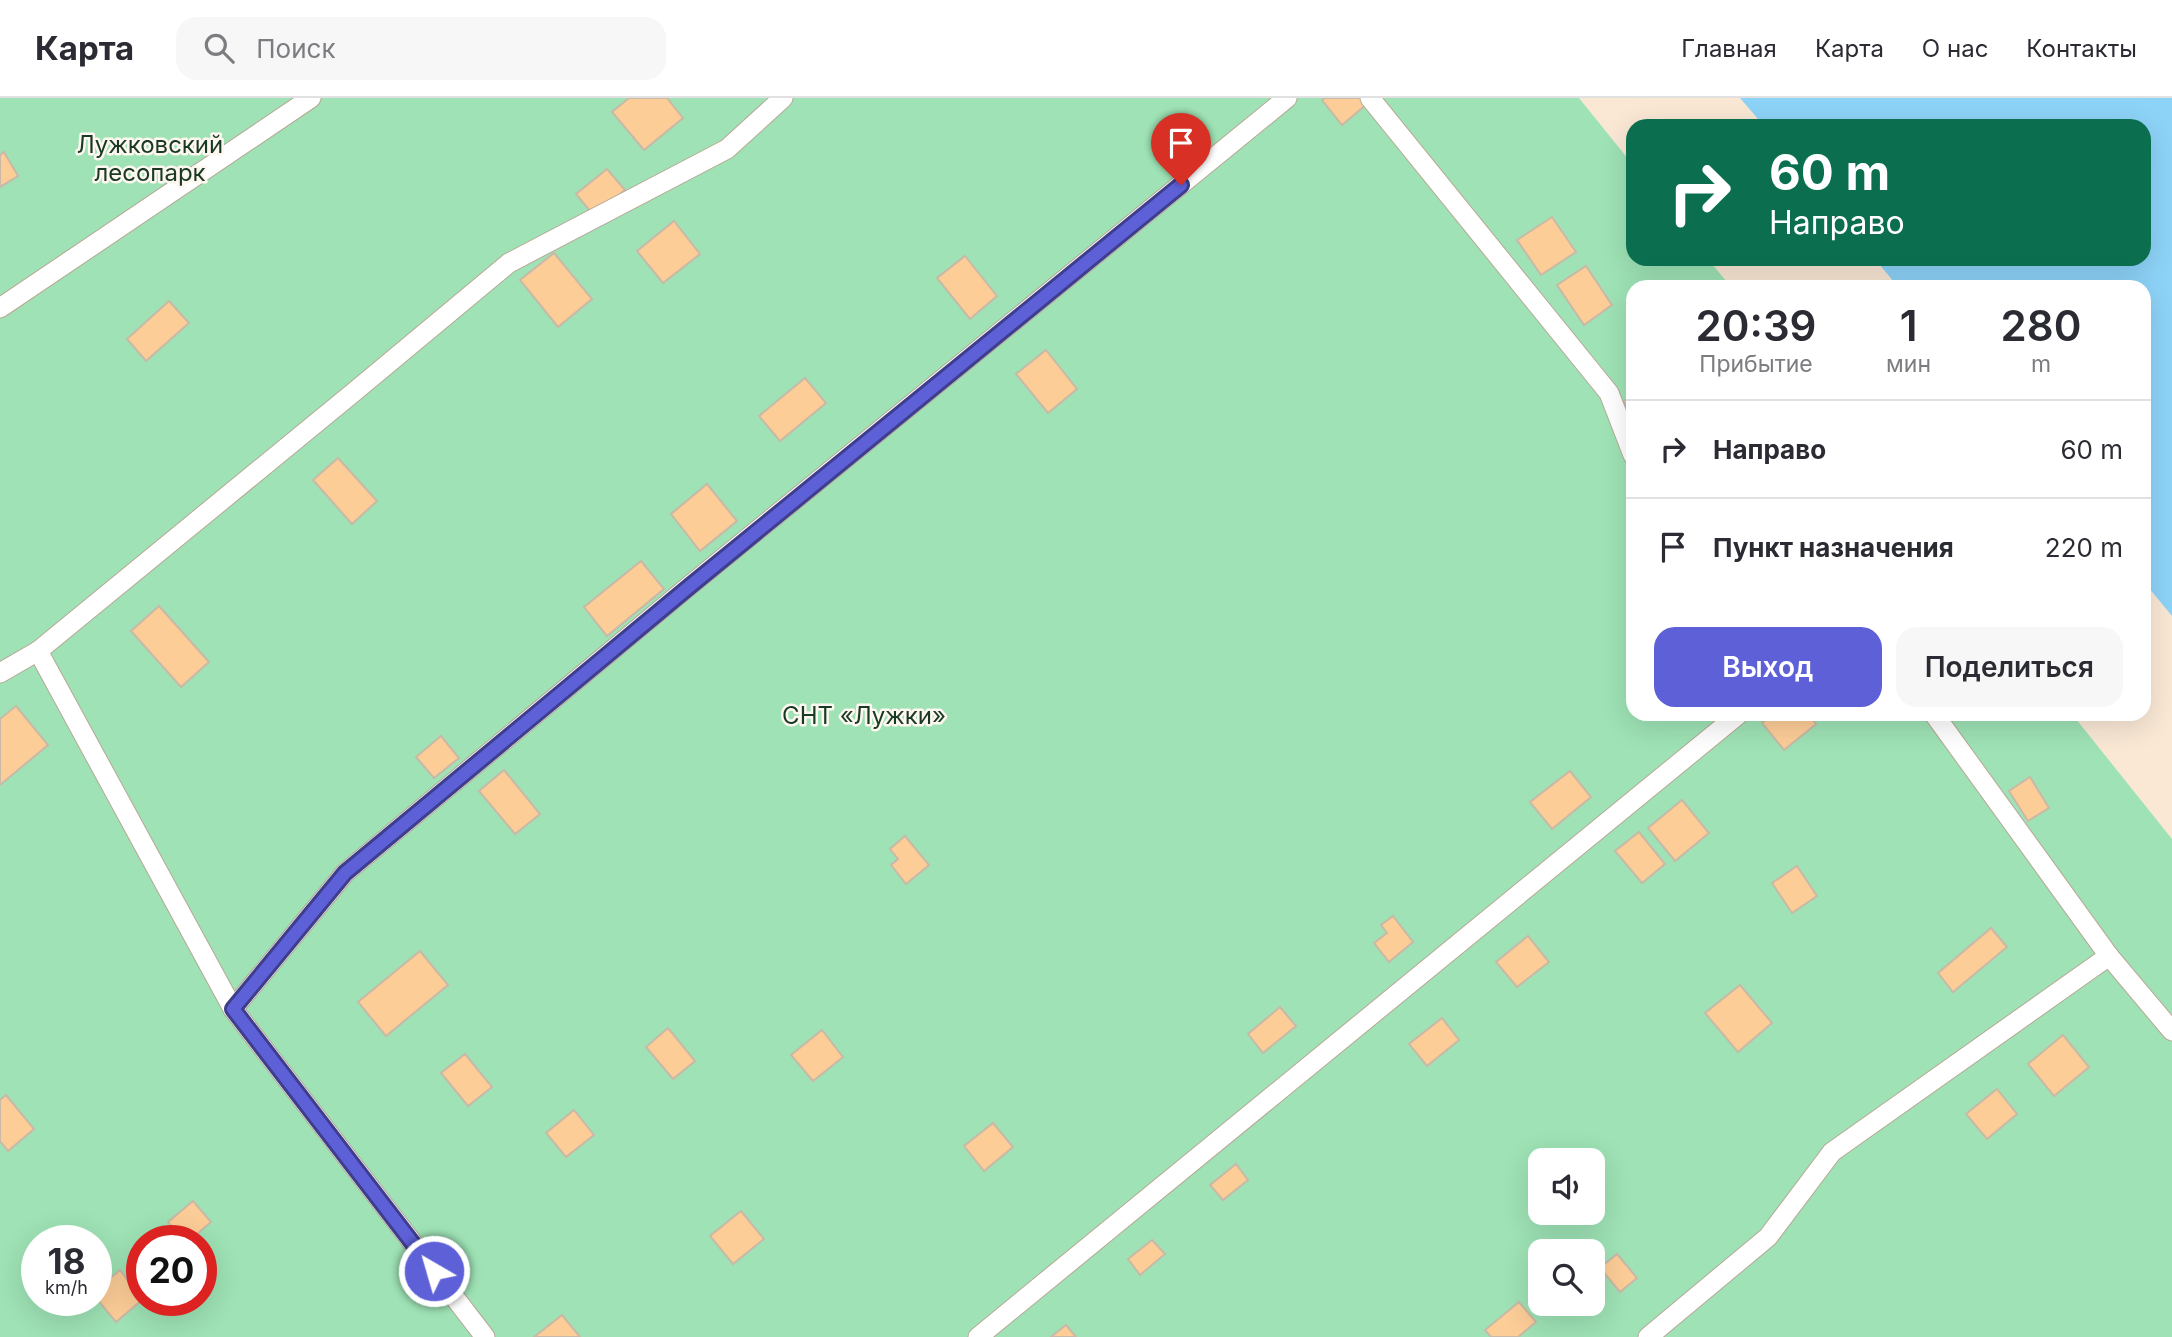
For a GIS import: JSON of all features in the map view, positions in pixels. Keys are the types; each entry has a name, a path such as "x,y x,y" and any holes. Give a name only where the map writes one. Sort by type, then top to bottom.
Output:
{"lane":[{"path":"0,309 311,98"},
{"path":"0,673 38,651 509,263 727,149 783,98"},
{"path":"233,1009 345,873 690,586 1287,98"},
{"path":"1370,98 1609,393 1626,437"},
{"path":"38,651 233,1009 485,1337"},
{"path":"978,1337 1730,721"},
{"path":"1939,721 2109,956 2172,1031"},
{"path":"1648,1337 1768,1237 1832,1152 2109,956"}],"green space":[{"name":"СНТ «Лужки»","path":"0,98 1579,98 1626,156 1626,266 1714,266 1725,280 1626,280 1626,721 2078,721 2172,839 2172,1337 0,1337"}],"water":[{"path":"1740,98 2172,98 2172,616 2151,590 2151,280 1892,280 1881,266 2151,266 2151,119 1758,119"}],"building":[{"path":"629,98 667,98 683,118 644,150 612,112"},
{"path":"1361,98 1367,104 1342,125 1322,100"},
{"path":"4,152 18,176 0,187 0,155"},
{"path":"607,169 625,190 594,216 576,194"},
{"path":"1552,217 1576,252 1541,275 1517,240"},
{"path":"674,221 700,254 663,283 637,251"},
{"path":"554,253 592,299 558,327 520,280"},
{"path":"965,256 997,296 970,319 937,278"},
{"path":"1586,266 1612,305 1584,325 1557,285"},
{"path":"169,301 189,323 146,361 127,339"},
{"path":"1046,350 1077,389 1048,413 1016,374"},
{"path":"805,378 826,403 780,441 759,416"},
{"path":"338,458 377,501 352,524 313,480"},
{"path":"707,484 737,521 700,551 671,514"},
{"path":"641,561 664,589 607,636 584,607"},
{"path":"159,606 209,662 181,687 131,631"},
{"path":"16,706 48,745 0,785 0,719"},
{"path":"1814,721 1816,724 1784,750 1762,723"},
{"path":"441,736 459,758 434,778 416,757"},
{"path":"504,770 540,814 515,834 479,791"},
{"path":"1570,771 1591,797 1552,829 1530,802"},
{"path":"2030,777 2049,808 2028,821 2009,791"},
{"path":"1682,800 1709,833 1675,861 1648,828"},
{"path":"1639,832 1665,864 1642,883 1615,851"},
{"path":"905,836 929,865 906,884 891,865 898,859 890,849"},
{"path":"1797,866 1817,896 1792,913 1772,883"},
{"path":"1393,916 1413,942 1389,962 1374,943 1387,933 1381,925"},
{"path":"1991,928 2007,947 1953,992 1938,973"},
{"path":"1528,936 1549,962 1517,987 1496,962"},
{"path":"420,951 448,985 386,1036 358,1002"},
{"path":"1740,985 1772,1023 1738,1052 1705,1013"},
{"path":"1280,1007 1296,1026 1263,1053 1248,1034"},
{"path":"1442,1018 1459,1040 1427,1066 1409,1044"},
{"path":"668,1028 695,1061 673,1079 646,1047"},
{"path":"822,1030 843,1057 813,1081 791,1055"},
{"path":"2063,1035 2089,1067 2054,1096 2028,1064"},
{"path":"465,1054 492,1087 468,1106 441,1073"},
{"path":"1997,1089 2017,1114 1987,1139 1966,1114"},
{"path":"6,1095 34,1129 8,1151 0,1141 0,1100"},
{"path":"574,1110 594,1135 566,1157 546,1133"},
{"path":"993,1123 1013,1147 984,1171 964,1146"},
{"path":"1236,1164 1248,1180 1223,1200 1210,1185"},
{"path":"193,1201 211,1222 208,1225 170,1225 168,1222"},
{"path":"741,1211 764,1239 733,1264 710,1236"},
{"path":"1152,1240 1165,1254 1140,1275 1128,1259"},
{"path":"1617,1254 1637,1278 1620,1292 1605,1274 1605,1264"},
{"path":"120,1270 126,1278 126,1314 116,1322 111,1316 112,1277"},
{"path":"1519,1302 1528,1316 1536,1322 1518,1337 1491,1337 1485,1330"},
{"path":"562,1315 580,1337 534,1337"},
{"path":"1066,1325 1076,1337 1051,1337"}],"route":[{"path":"434,1271 233,1009 345,873 690,586 1181,185"}],"park label":[{"name":"Лужковский лесопарк","path":"150,159"}]}
